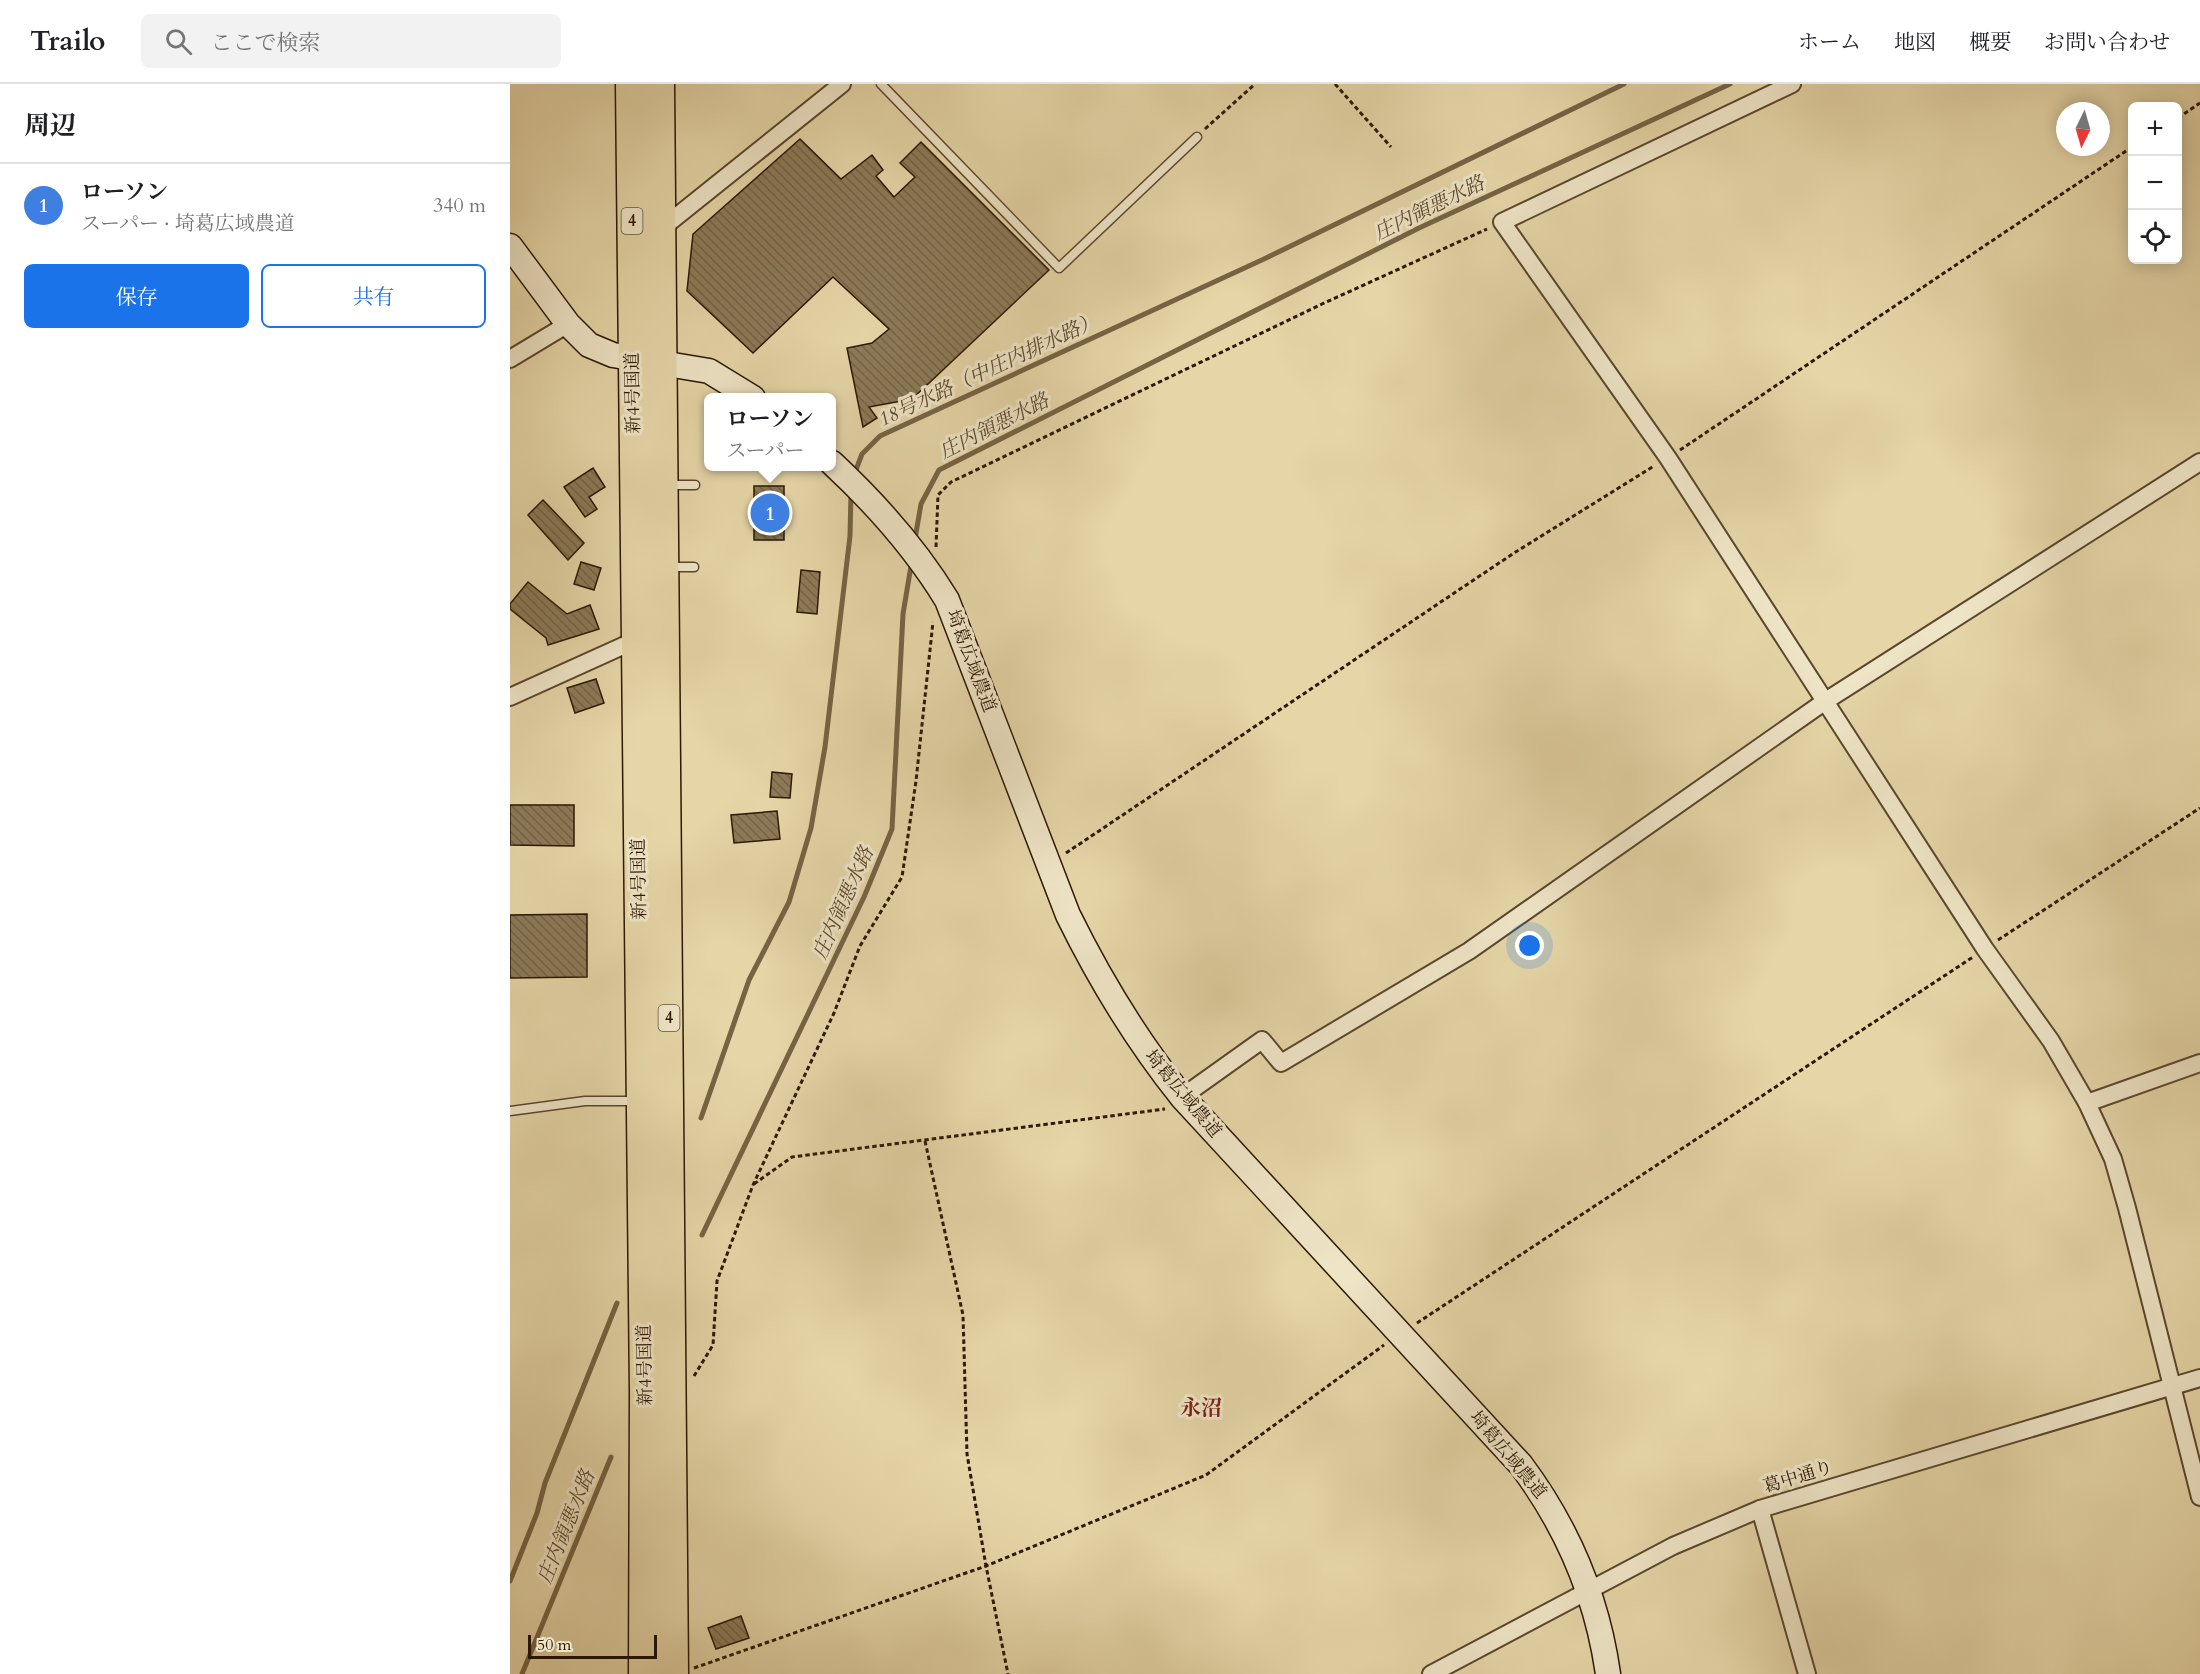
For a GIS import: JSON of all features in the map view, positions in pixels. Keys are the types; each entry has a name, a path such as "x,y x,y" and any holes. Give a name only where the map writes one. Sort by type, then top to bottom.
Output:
{"highway":[{"name":"新4号国道","path":"631,84 645,1426 644,1674"},
{"name":"新4号国道","path":"659,84 663,485 679,567 672,1384 681,1672"}],"street":[{"path":"661,229 842,84"},
{"path":"1792,84 1502,222 1668,458 1985,949 2051,1041 2087,1103 2113,1160 2127,1208 2170,1386 2200,1497"},
{"path":"510,246 568,324 589,345 613,355 709,371 745,393"},
{"path":"510,359 568,324"},
{"path":"1182,1097 1262,1040 1281,1064 1469,951 1824,702 2200,462"},
{"name":"埼葛広域農道","path":"836,467 873,504 905,542 928,571 946,600 1047,863 1088,955 1146,1052 1182,1097 1521,1465 1542,1492 1576,1556 1589,1590 1608,1674"},
{"path":"510,698 636,640"},
{"path":"2087,1103 2200,1063"},
{"name":"葛中通り","path":"1431,1674 1673,1546 1760,1509 2200,1378"},
{"path":"1760,1509 1808,1674"}],"lane":[{"path":"881,84 1059,268 1197,137"},
{"path":"663,485 695,485"},
{"path":"510,1111 585,1101 642,1101"}],"path":[{"path":"1197,137 1255,84"},
{"path":"1335,84 1391,147"},
{"path":"2182,115 2200,103"},
{"path":"1047,863 1514,553 1668,458 2128,150"},
{"path":"928,571 935,556 939,495 951,482 1322,304 1502,222"},
{"path":"672,1384 696,1375 713,1345 717,1281 753,1185 834,1013 860,946 903,877 935,607 946,600"},
{"path":"681,1672 986,1566 1206,1475 1400,1334 2200,808"},
{"path":"753,1185 792,1157 1147,1112 1165,1109 1182,1097"},
{"path":"926,1141 963,1315 968,1454 986,1566 1008,1674"}],"building":[{"path":"800,139 841,179 872,155 883,170 876,176 894,197 915,177 900,163 921,142 1049,270 912,399 869,407 877,418 863,427 847,348 872,343 889,329 833,277 753,353 687,291 693,234"},
{"path":"593,468 605,487 589,497 597,509 585,517 564,487"},
{"path":"754,486 784,486 784,540 754,540"},
{"path":"543,500 584,543 568,560 528,515"},
{"path":"581,562 601,568 594,590 574,584"},
{"path":"801,570 820,572 817,614 797,612"},
{"path":"528,582 567,614 590,605 599,629 548,645 546,638 510,609 510,604"},
{"path":"596,679 604,703 575,713 567,688"},
{"path":"772,772 792,774 790,798 770,797"},
{"path":"510,805 574,805 574,846 510,845"},
{"path":"777,811 780,839 734,843 731,815"},
{"path":"587,914 587,977 510,978 510,915"},
{"path":"741,1616 749,1638 716,1649 708,1628"}],"waterway":[{"name":"18号水路（中庄内排水路）","path":"854,475 862,454 880,436 1264,259 1624,84"},
{"name":"庄内領悪水路","path":"915,539 921,504 939,470 1419,228 1730,84"},
{"name":"18号水路（中庄内排水路）","path":"701,1118 749,980 789,902 811,828 825,747 850,536 851,493"},
{"name":"庄内領悪水路","path":"702,1235 864,897 892,829 903,614 912,560"},
{"name":"18号水路（中庄内排水路）","path":"510,1581 537,1513 545,1483 617,1303"},
{"name":"庄内領悪水路","path":"522,1674 611,1457"}],"place":[{"name":"ローソン","path":"770,513"}],"district":[{"name":"永沼","path":"1201,1408"}]}
